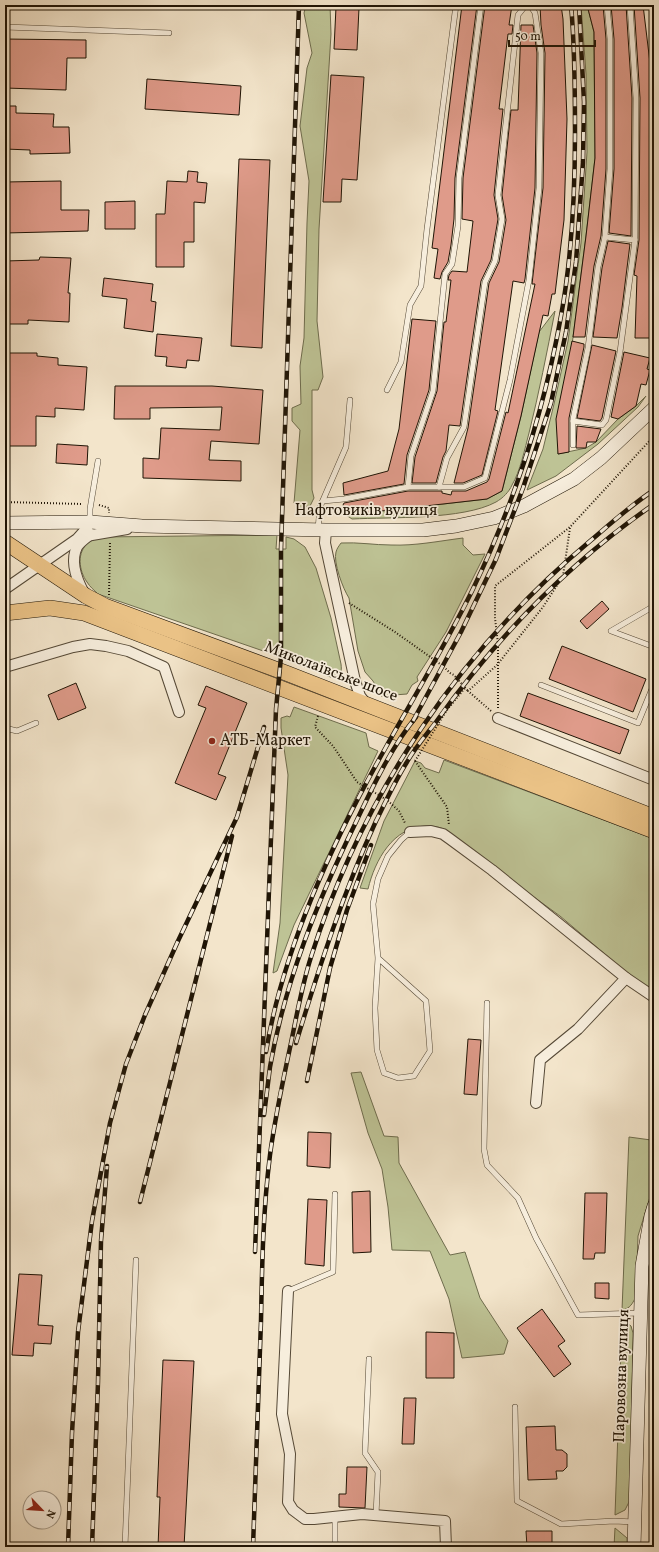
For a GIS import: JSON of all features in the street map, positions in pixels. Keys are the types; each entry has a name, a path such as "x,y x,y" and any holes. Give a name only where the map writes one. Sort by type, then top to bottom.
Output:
{"main road":[{"name":"Миколаївське шосе","path":"5,542 86,596 106,606 267,666 654,817"},
{"name":"Миколаївське шосе","path":"5,614 50,608 84,613 654,831"}],"street":[{"name":"Нафтовиків вулиця","path":"5,523 91,528 142,526 322,530 423,530 456,526 494,518 524,506 574,479 601,458 654,408"},
{"path":"5,589 39,564 77,540 85,531 91,528"},
{"path":"86,596 79,584 76,573 75,555 78,547 91,528"},
{"path":"322,530 354,681 360,696 367,705"},
{"path":"5,667 73,647 90,644 106,646 121,650 164,667 179,712"},
{"path":"498,718 654,780"},
{"path":"410,832 432,831 443,834 492,870 626,978 654,997"},
{"path":"536,1103 540,1060 578,1029 626,978"},
{"name":"Паровозна вулиця","path":"634,1547 642,1266 654,1206"},
{"path":"288,1291 282,1414 290,1454 288,1502 293,1510 305,1518 362,1514 445,1521 446,1547"}],"lane":[{"path":"387,390 401,362 410,305 421,286 456,5"},
{"path":"408,487 411,456 433,391 445,274 452,264 458,226 459,178 481,5"},
{"path":"439,487 447,458 464,427 485,282 495,261 502,219 498,195 518,15 526,5"},
{"path":"323,501 344,499 408,487 464,487 485,478 510,380 529,280 539,188 541,53 535,13 530,5"},
{"path":"574,445 573,421 588,348 598,267 605,237 610,168 610,39 607,5"},
{"path":"573,421 602,425 606,420 620,352 635,240 636,98 630,5"},
{"path":"5,27 169,33"},
{"path":"605,237 635,240"},
{"path":"322,530 320,508 346,447 350,400"},
{"path":"91,528 90,505 98,461"},
{"path":"654,606 611,631 654,647"},
{"path":"541,685 638,723 654,684"},
{"path":"5,728 17,731 36,723"},
{"path":"378,958 426,1000 430,1051 414,1076 398,1078 384,1073 377,1050 375,1008 378,958 373,904 378,879 388,856 401,840 410,832"},
{"path":"487,1003 484,1149 488,1164 518,1198 536,1238 578,1315 640,1313"},
{"path":"288,1291 333,1272 335,1194"},
{"path":"124,1547 136,1260"},
{"path":"369,1359 365,1453 378,1472 376,1515"},
{"path":"515,1407 517,1501 561,1524 614,1521 635,1522"},
{"path":"335,1517 335,1542 338,1547"}],"path":[{"path":"498,718 498,644 495,618 495,586 570,527 654,436"},
{"path":"5,502 90,505 109,508 110,583 109,599 106,606"},
{"path":"468,690 497,665 543,607 563,576 570,527"},
{"path":"336,596 361,610 443,666 498,718"},
{"path":"5,646 9,645"},
{"path":"450,839 447,807 415,761 447,710 465,688"},
{"path":"320,712 315,726 333,746 350,774 357,782 387,800 399,811 410,832"}],"green space":[{"path":"306,5 330,5 331,34 319,229 317,321 323,377 318,390 312,390 312,490 314,498 310,506 299,508 294,503 300,430 292,421 292,408 301,404 300,366 304,338 309,181 300,126 307,68 312,53 304,13"},
{"path":"581,5 587,5 594,32 595,158 558,454 586,448 596,442 618,419 636,406 646,396 638,407 598,444 556,476 527,490 543,449 568,341 581,243 587,152 586,74"},
{"path":"555,311 540,388 524,453 515,480 506,495 496,502 482,508 446,515 352,519 346,515 487,499 502,491 521,416 539,332"},
{"path":"277,535 276,549 286,549 286,537 294,539 305,547 316,568 331,618 341,664 340,673 338,676 333,678 272,654 98,594 84,578 80,562 82,551 85,546 89,542 100,537"},
{"path":"463,538 463,545 473,555 485,554 446,632 417,677 418,681 412,685 407,694 381,696 373,681 365,672 358,651 349,598 341,582 337,569 335,556 337,548 341,543 409,545"},
{"path":"294,707 366,733 369,747 378,751 294,925 277,971 273,973 280,923 288,775 281,728 281,718 287,716 290,717"},
{"path":"444,760 654,839 654,994 560,916 458,842 450,833 443,829 426,826 414,828 404,832 387,847 375,867 368,889 360,888 384,821 415,761 421,763 425,768 439,773"},
{"path":"361,1072 384,1136 398,1137 399,1163 450,1255 465,1252 480,1298 508,1341 504,1354 462,1358 449,1299 430,1251 392,1250 388,1207 382,1169 368,1133 351,1073"},
{"path":"654,1120 654,1184 638,1236 636,1296 629,1307 622,1310 629,1137 651,1140"},
{"path":"622,1319 631,1326 633,1333 630,1500 625,1510 615,1515"},
{"path":"615,1528 627,1538 627,1547 614,1547"}],"building":[{"path":"462,5 477,5 455,178 454,219 451,245 448,262 440,279 434,278 438,249 432,248"},
{"path":"485,5 512,5 509,25 513,25 512,34 508,34 499,109 503,109 494,195 498,219 491,260 481,281 460,426 449,425 446,451 436,483 412,483 415,457 437,391 444,322 446,322 451,280 448,280 449,275 452,271 467,272 473,221 462,219 463,178"},
{"path":"540,5 561,5 563,19 567,119 564,220 555,294 552,294 548,316 543,315 521,416 502,491 487,499 346,515 343,505 344,503 408,491 442,491 442,493 451,495 452,491 466,491 487,482 489,479 506,412 508,413 535,284 532,284 543,188 545,53"},
{"path":"587,5 603,5 606,39 606,169 601,236 594,266 585,337 573,337 595,158 594,32"},
{"path":"611,5 626,5 632,98 631,236 609,233 614,169 614,39"},
{"path":"634,5 643,5 650,63 651,338 635,338 637,276 634,275 639,240 640,98"},
{"path":"336,7 359,8 357,50 334,49"},
{"path":"521,25 533,25 537,53 535,188 525,279 524,283 513,281 495,410 498,411 482,475 463,483 454,483 468,428 489,283 499,262 506,220 502,195 511,110 518,110"},
{"path":"5,39 86,40 86,58 67,58 66,90 5,88"},
{"path":"331,75 364,77 357,180 342,179 341,202 323,202"},
{"path":"147,79 241,86 239,115 145,109"},
{"path":"5,106 16,106 16,113 54,114 53,127 69,127 70,153 30,154 30,150 5,149"},
{"path":"239,159 270,160 262,348 231,346"},
{"path":"188,171 198,172 197,182 207,183 205,203 194,202 194,242 184,242 184,267 156,267 156,214 165,214 167,181 187,182"},
{"path":"61,181 61,210 89,210 88,231 5,233 5,182"},
{"path":"135,201 135,229 105,229 105,202"},
{"path":"608,241 630,244 617,338 593,337 602,268"},
{"path":"40,257 71,258 68,293 70,293 69,322 28,320 28,324 5,324 5,261 39,260"},
{"path":"104,278 153,284 151,301 156,302 153,332 124,328 127,299 102,296"},
{"path":"412,319 436,321 429,390 407,455 404,484 344,495 343,483 388,471 399,429"},
{"path":"157,334 202,338 199,361 187,360 186,368 166,366 167,357 155,356"},
{"path":"572,341 584,344 584,347 569,418 569,452 558,454 556,419"},
{"path":"592,345 616,351 602,418 600,421 577,418"},
{"path":"624,352 650,358 647,369 650,370 646,385 641,384 636,406 618,419 611,417"},
{"path":"5,353 37,353 37,356 58,358 58,365 87,367 84,410 55,408 55,417 36,416 36,446 5,446"},
{"path":"115,386 212,386 263,390 259,444 211,441 209,460 241,461 241,481 143,478 143,458 159,459 161,428 220,430 222,407 150,408 150,419 114,419"},
{"path":"577,426 601,429 596,442 587,442 586,448 576,448"},
{"path":"57,444 88,446 87,465 56,463"},
{"path":"602,601 609,609 587,629 580,621"},
{"path":"562,646 646,679 633,712 549,679"},
{"path":"76,683 86,708 58,720 48,695"},
{"name":"АТБ-Маркет","path":"206,686 247,703 218,774 226,777 216,800 175,783 206,708 198,705"},
{"path":"528,693 629,730 620,754 520,716"},
{"path":"468,1039 481,1040 477,1095 464,1094"},
{"path":"308,1132 331,1133 330,1168 307,1166"},
{"path":"370,1191 371,1252 353,1253 352,1192"},
{"path":"585,1193 607,1193 605,1253 595,1253 594,1259 583,1259"},
{"path":"308,1199 327,1200 324,1266 305,1264"},
{"path":"19,1274 42,1275 38,1325 53,1326 51,1344 34,1343 33,1356 12,1355"},
{"path":"595,1283 609,1283 609,1299 595,1298"},
{"path":"542,1309 565,1341 558,1346 571,1364 554,1377 517,1328"},
{"path":"426,1332 454,1333 454,1378 426,1378"},
{"path":"163,1360 194,1361 184,1547 158,1547 160,1497 157,1497"},
{"path":"404,1398 416,1398 414,1444 402,1444"},
{"path":"555,1426 556,1450 562,1450 567,1454 567,1467 563,1471 556,1471 557,1479 528,1480 526,1427"},
{"path":"347,1467 367,1467 365,1508 339,1507 339,1494 346,1494"},
{"path":"526,1531 552,1531 552,1547 527,1547"}],"railway":[{"path":"255,1252 276,709 281,657 281,549 299,5"},
{"path":"266,1052 274,1013 285,973 313,895 330,856 367,782 441,650 472,591 514,491 536,422 554,352 565,293 570,248 575,133 575,85 571,5"},
{"path":"413,721 461,632 496,559 523,488 551,403 566,332 576,262 583,162 584,102 579,5"},
{"path":"253,1547 263,1238 270,1155 279,1099 302,989 311,957 332,897 358,839 387,783 421,729 458,678 498,630 542,584 589,542 637,502 654,490"},
{"path":"296,1043 342,903 364,848 398,776 459,691 509,632 563,577 593,551 654,504"},
{"path":"264,1115 276,1035 284,1003 304,942 342,851 369,795 391,754 407,728 416,717"},
{"path":"68,1547 72,1433 78,1332 92,1221 110,1123 126,1064 145,1015 178,941 237,817 264,727"},
{"path":"140,1202 232,836"},
{"path":"307,1081 330,968 347,910 371,845"},
{"path":"92,1547 101,1241 107,1166"}],"place":[{"name":"АТБ-Маркет","path":"212,741"}]}
